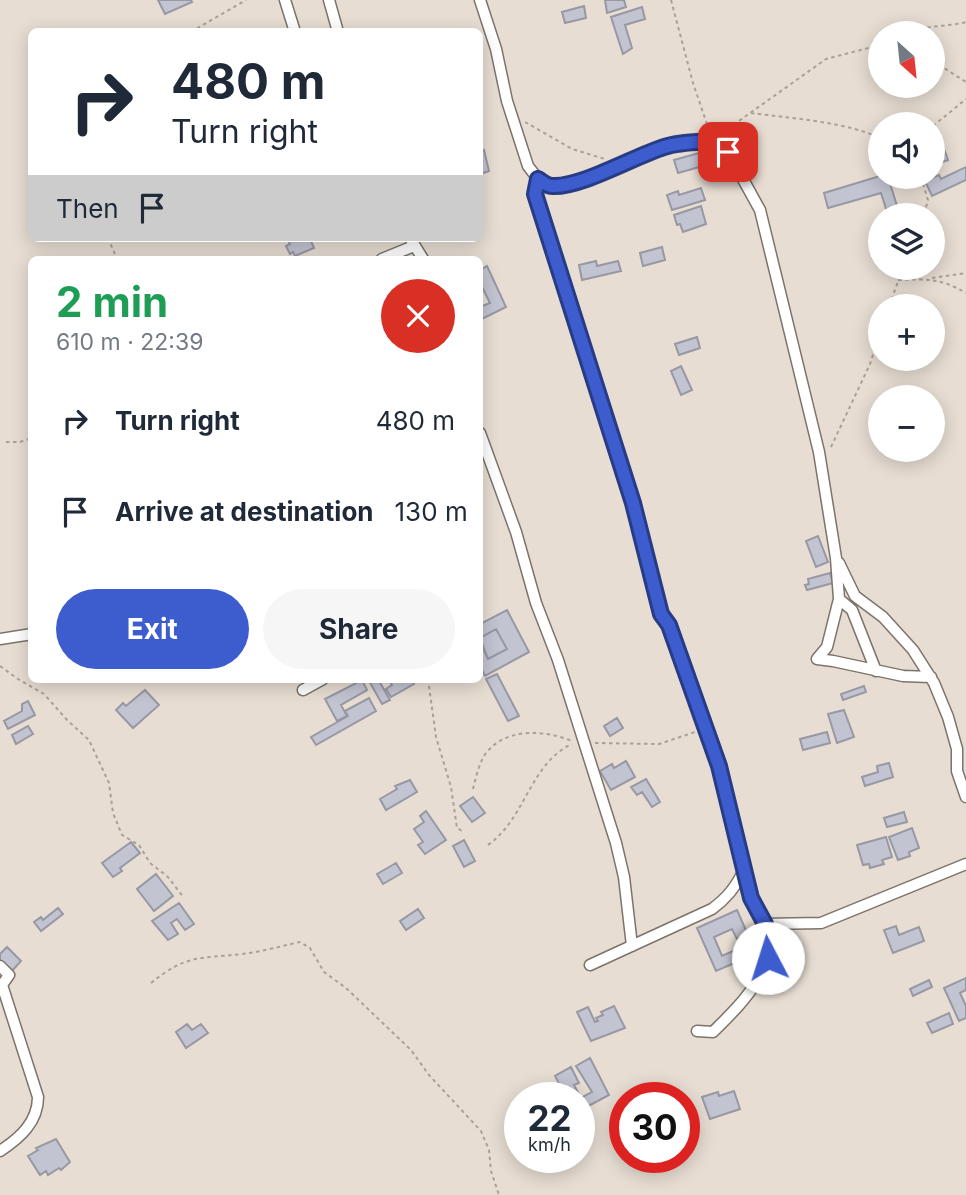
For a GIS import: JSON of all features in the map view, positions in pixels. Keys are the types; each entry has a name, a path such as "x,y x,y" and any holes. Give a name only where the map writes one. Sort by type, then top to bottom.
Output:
{"street":[{"path":"285,0 294,28"},
{"path":"329,0 337,28"},
{"path":"480,0 528,166 538,179 550,187 600,174 627,160 667,146 712,141 728,152 760,210 822,466 836,558 839,599 827,647 817,659 903,677 930,677"},
{"path":"538,179 535,194 633,503 661,614 669,625 719,766 751,898 765,924 768,958 758,980 741,1004 713,1032 697,1031"},
{"path":"387,256 412,242"},
{"path":"483,441 516,532 536,603 558,660 616,843 624,877 632,946"},
{"path":"836,558 855,596 883,617 906,641 930,677 951,727 957,749 957,771 966,797"},
{"path":"839,599 852,611 876,671"},
{"path":"0,639 28,636"},
{"path":"303,690 316,683"},
{"path":"765,924 821,923 966,864"},
{"path":"590,965 712,909 736,886 744,870"},
{"path":"0,966 9,975 2,985 38,1097 34,1121 16,1140 0,1150"}],"path":[{"path":"198,28 246,0"},
{"path":"671,0 712,141 826,58 868,47"},
{"path":"945,27 966,22"},
{"path":"945,69 966,82"},
{"path":"945,116 966,99"},
{"path":"750,112 868,133"},
{"path":"512,116 572,149 598,159 607,159"},
{"path":"945,276 966,274"},
{"path":"893,294 898,280"},
{"path":"938,280 966,293"},
{"path":"822,466 868,368"},
{"path":"6,442 28,439"},
{"path":"0,666 44,694 89,740 109,783 113,813 122,835 139,845 150,863 168,877 184,898"},
{"path":"429,683 436,737 452,787 457,828 462,831"},
{"path":"473,789 485,755 496,743 518,734 538,732 557,735 577,743"},
{"path":"151,983 183,961 240,954 300,942 310,948 324,972 346,988 411,1050 436,1083 481,1131 489,1150 491,1171 499,1195"}],"building":[{"path":"158,0 191,0 192,2 165,14"},
{"path":"605,0 624,0 626,7 607,13"},
{"path":"584,6 586,18 565,23 562,12"},
{"path":"642,7 645,19 625,25 632,48 623,54 611,17"},
{"path":"483,150 489,171 483,173"},
{"path":"699,153 703,166 678,173 674,160"},
{"path":"966,167 966,180 932,196 929,189 945,189 945,177"},
{"path":"868,180 868,189 892,189 896,203 884,203 881,193 828,208 824,193"},
{"path":"701,188 705,200 672,210 667,195 678,191 679,195"},
{"path":"701,206 706,224 683,232 674,215"},
{"path":"289,242 311,242 314,248 295,256 293,252 290,254 286,246"},
{"path":"662,247 665,260 643,266 640,253"},
{"path":"596,261 597,266 618,261 621,271 582,280 579,265"},
{"path":"487,266 506,307 483,318 483,306 490,303 483,289 483,268"},
{"path":"697,337 700,348 679,355 675,344"},
{"path":"681,366 692,390 681,395 671,371"},
{"path":"818,536 828,562 816,567 806,541"},
{"path":"830,573 833,583 807,590 805,585 809,584 808,579"},
{"path":"507,610 529,652 485,676 483,648 488,659 507,649 496,629 483,636 483,622"},
{"path":"496,629 507,649 488,659 483,636"},
{"path":"497,674 519,716 508,721 486,679"},
{"path":"356,683 364,683 367,690 341,705 347,716 337,721 325,699"},
{"path":"370,683 380,683 390,700 382,704"},
{"path":"391,683 414,684 391,697 386,689 392,685"},
{"path":"864,686 866,692 843,700 841,694"},
{"path":"145,690 159,705 133,728 116,710 123,703 126,706"},
{"path":"369,698 376,711 316,745 311,737 348,716 345,711"},
{"path":"28,701 35,715 8,729 4,721 22,711 22,704"},
{"path":"844,710 854,737 837,743 828,714"},
{"path":"617,718 623,728 610,736 604,726"},
{"path":"28,726 33,734 16,744 12,735"},
{"path":"827,732 830,743 803,750 800,739"},
{"path":"626,761 635,777 611,790 600,771 612,764 614,768"},
{"path":"889,763 893,777 865,786 862,777 878,772 877,766"},
{"path":"646,779 660,802 652,807 642,792 637,795 631,787"},
{"path":"410,780 417,792 386,810 380,799 397,789 395,786"},
{"path":"473,797 485,813 472,822 460,806"},
{"path":"426,811 446,840 425,854 418,845 423,842 414,829 424,822 420,816"},
{"path":"904,812 907,822 887,827 884,818"},
{"path":"912,828 919,848 909,852 910,856 898,860 889,837"},
{"path":"886,837 892,857 882,860 884,864 870,868 869,864 863,865 857,845"},
{"path":"464,840 475,861 464,867 453,846"},
{"path":"131,842 140,853 113,877 102,863"},
{"path":"396,863 402,873 383,884 377,874"},
{"path":"156,874 173,896 154,911 137,889"},
{"path":"179,903 194,924 185,930 177,919 171,923 178,934 168,940 152,921"},
{"path":"58,908 63,914 41,931 34,922 41,917 43,920"},
{"path":"418,909 424,918 406,930 400,921"},
{"path":"737,910 748,935 737,939 732,929 714,937 722,956 751,943 756,954 716,971 697,928"},
{"path":"896,926 899,935 919,927 924,941 893,953 884,930"},
{"path":"7,947 21,961 11,972 0,961 0,954"},
{"path":"966,978 966,990 960,993 966,1006 966,1018 959,1021 944,988"},
{"path":"929,980 932,987 913,996 910,989"},
{"path":"614,1006 625,1028 591,1041 577,1012 588,1007 595,1022 598,1021 596,1018 603,1015 601,1012"},
{"path":"949,1013 953,1024 932,1033 927,1023"},
{"path":"187,1024 192,1030 201,1024 208,1033 186,1048 176,1032"},
{"path":"590,1058 609,1095 595,1102 595,1082 586,1082 576,1066"},
{"path":"571,1067 578,1082 558,1082 555,1076"},
{"path":"734,1091 740,1109 710,1119 702,1097 718,1092 719,1096"},
{"path":"56,1139 70,1162 61,1170 59,1168 48,1175 46,1171 40,1175 28,1156 38,1150 36,1148"}],"route":[{"path":"728,152 712,141 667,146 627,160 600,174 566,184 550,187 538,179 535,194 633,503 661,614 669,625 719,766 751,898 765,924 768,958"}]}
